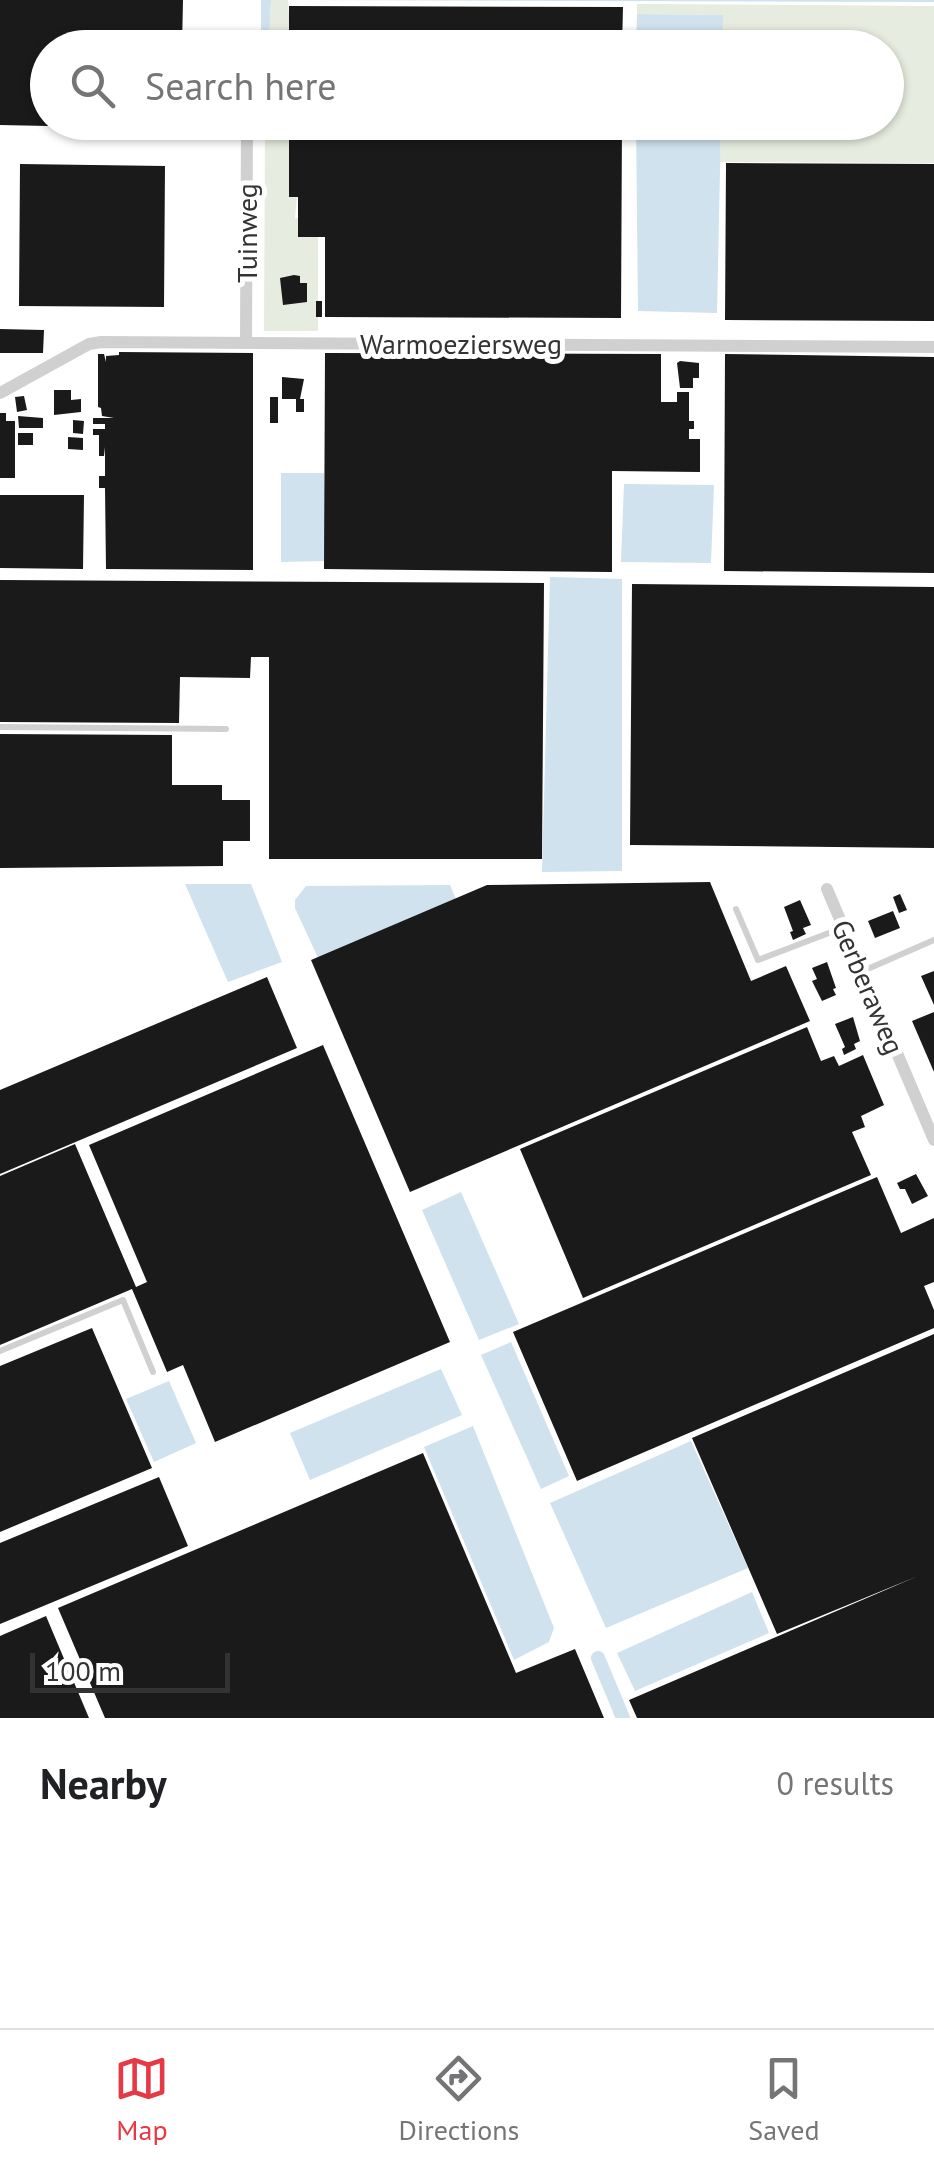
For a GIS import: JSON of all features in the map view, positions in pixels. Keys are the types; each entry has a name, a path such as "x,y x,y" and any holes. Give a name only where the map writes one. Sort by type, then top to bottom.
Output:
{"street":[{"name":"Tuinweg","path":"246,343 248,140"},
{"name":"Warmoeziersweg","path":"0,392 88,344 934,347"},
{"name":"Gerberaweg","path":"827,889 934,1140"}],"lane":[{"path":"0,727 226,729"},
{"path":"736,910 758,960 843,928"},
{"path":"862,972 934,940"},
{"path":"0,1351 123,1300 153,1372"}],"shaded area":[{"path":"271,0 288,0 290,30 270,30"},
{"path":"637,4 934,6 934,163 720,162 721,140 904,140 904,30 722,30 722,15 637,14"},
{"path":"265,140 314,140 297,196 295,218 318,220 318,331 264,331"}],"water":[{"path":"261,0 271,0 270,30 261,30"},
{"path":"293,0 934,0 934,2"},
{"path":"637,14 723,15 723,30 637,30"},
{"path":"636,140 721,140 717,313 638,311"},
{"path":"281,473 324,473 326,561 281,562"},
{"path":"624,484 714,485 711,563 621,562"},
{"path":"550,577 622,579 622,871 542,872"},
{"path":"185,884 251,884 282,962 228,982"},
{"path":"450,885 475,943 338,1001 295,908 295,900 306,886"},
{"path":"461,1192 519,1324 479,1340 422,1210"},
{"path":"511,1342 569,1476 541,1489 481,1355"},
{"path":"441,1369 462,1415 310,1480 290,1433"},
{"path":"169,1381 196,1443 154,1462 126,1399"},
{"path":"473,1426 554,1628 549,1642 514,1660 424,1447"},
{"path":"691,1441 748,1568 606,1628 550,1503"},
{"path":"752,1592 769,1633 635,1691 617,1653"}],"building":[{"path":"0,0 183,0 182,30 30,30 30,126 0,125"},
{"path":"289,6 623,7 622,30 289,30"},
{"path":"289,140 622,140 621,318 325,317 325,237 298,237 298,197 289,197"},
{"path":"726,163 934,164 934,321 725,320"},
{"path":"20,164 165,166 164,307 19,306"},
{"path":"300,276 300,283 307,283 307,302 283,305 280,278"},
{"path":"316,301 322,301 322,317 316,317"},
{"path":"0,329 44,330 43,353 0,353"},
{"path":"119,352 253,353 253,570 106,569 105,488 99,488 99,476 105,476 105,447 104,456 99,456 99,435 93,435 93,429 105,429 105,424 93,424 93,418 114,418 102,416 98,407 98,354 104,354 106,362 106,356"},
{"path":"325,353 661,354 661,402 677,402 677,392 689,392 689,421 694,421 694,429 689,429 689,439 700,439 700,472 612,471 612,572 324,569"},
{"path":"725,354 934,357 934,573 724,571"},
{"path":"680,361 699,363 699,378 693,378 693,388 680,388"},
{"path":"282,377 304,379 300,399 304,399 304,412 296,412 296,399 282,399"},
{"path":"54,390 71,390 71,400 81,399 81,412 54,415"},
{"path":"24,396 27,410 17,412 15,397"},
{"path":"270,397 278,397 278,423 270,423"},
{"path":"0,413 6,413 6,421 15,421 15,478 0,478"},
{"path":"18,416 43,418 43,428 19,428"},
{"path":"73,420 84,421 83,434 73,433"},
{"path":"18,433 33,433 33,445 18,445"},
{"path":"68,437 83,438 83,450 68,449"},
{"path":"0,495 84,495 83,569 0,568"},
{"path":"0,580 544,583 542,859 269,859 269,657 251,657 250,678 180,677 179,723 0,722"},
{"path":"632,584 934,587 934,848 630,845"},
{"path":"0,734 172,735 172,785 222,785 222,800 250,800 250,841 223,841 223,866 0,868"},
{"path":"710,882 751,981 786,966 810,1021 410,1192 311,960 487,885"},
{"path":"900,894 907,910 899,913 893,897"},
{"path":"800,900 811,925 803,928 806,934 793,940 784,907"},
{"path":"893,911 900,928 875,938 868,921"},
{"path":"827,962 836,995 822,1001 812,981 817,979 812,968"},
{"path":"934,971 934,1005 921,976"},
{"path":"267,977 297,1048 0,1174 0,1090"},
{"path":"934,1012 934,1072 912,1021"},
{"path":"853,1017 860,1041 854,1044 856,1049 844,1055 845,1047 835,1024"},
{"path":"807,1027 821,1061 834,1056 839,1066 863,1055 884,1105 861,1116 865,1127 852,1132 871,1175 583,1298 520,1149"},
{"path":"323,1045 450,1342 215,1442 183,1365 167,1372 132,1289 0,1345 0,1176 75,1144 136,1287 147,1282 89,1145"},
{"path":"916,1174 928,1196 912,1204 905,1189 897,1183"},
{"path":"877,1177 901,1233 934,1218 934,1282 924,1286 934,1310 934,1328 577,1481 513,1332"},
{"path":"92,1328 152,1468 0,1532 0,1366"},
{"path":"934,1334 934,1718 637,1718 629,1700 918,1576 777,1634 692,1438"},
{"path":"423,1453 516,1673 575,1649 604,1718 105,1718 58,1608"},
{"path":"159,1477 188,1546 0,1624 0,1543"},
{"path":"46,1616 89,1718 0,1718 0,1636"}],"waterway":[{"path":"598,1658 623,1718"}]}
